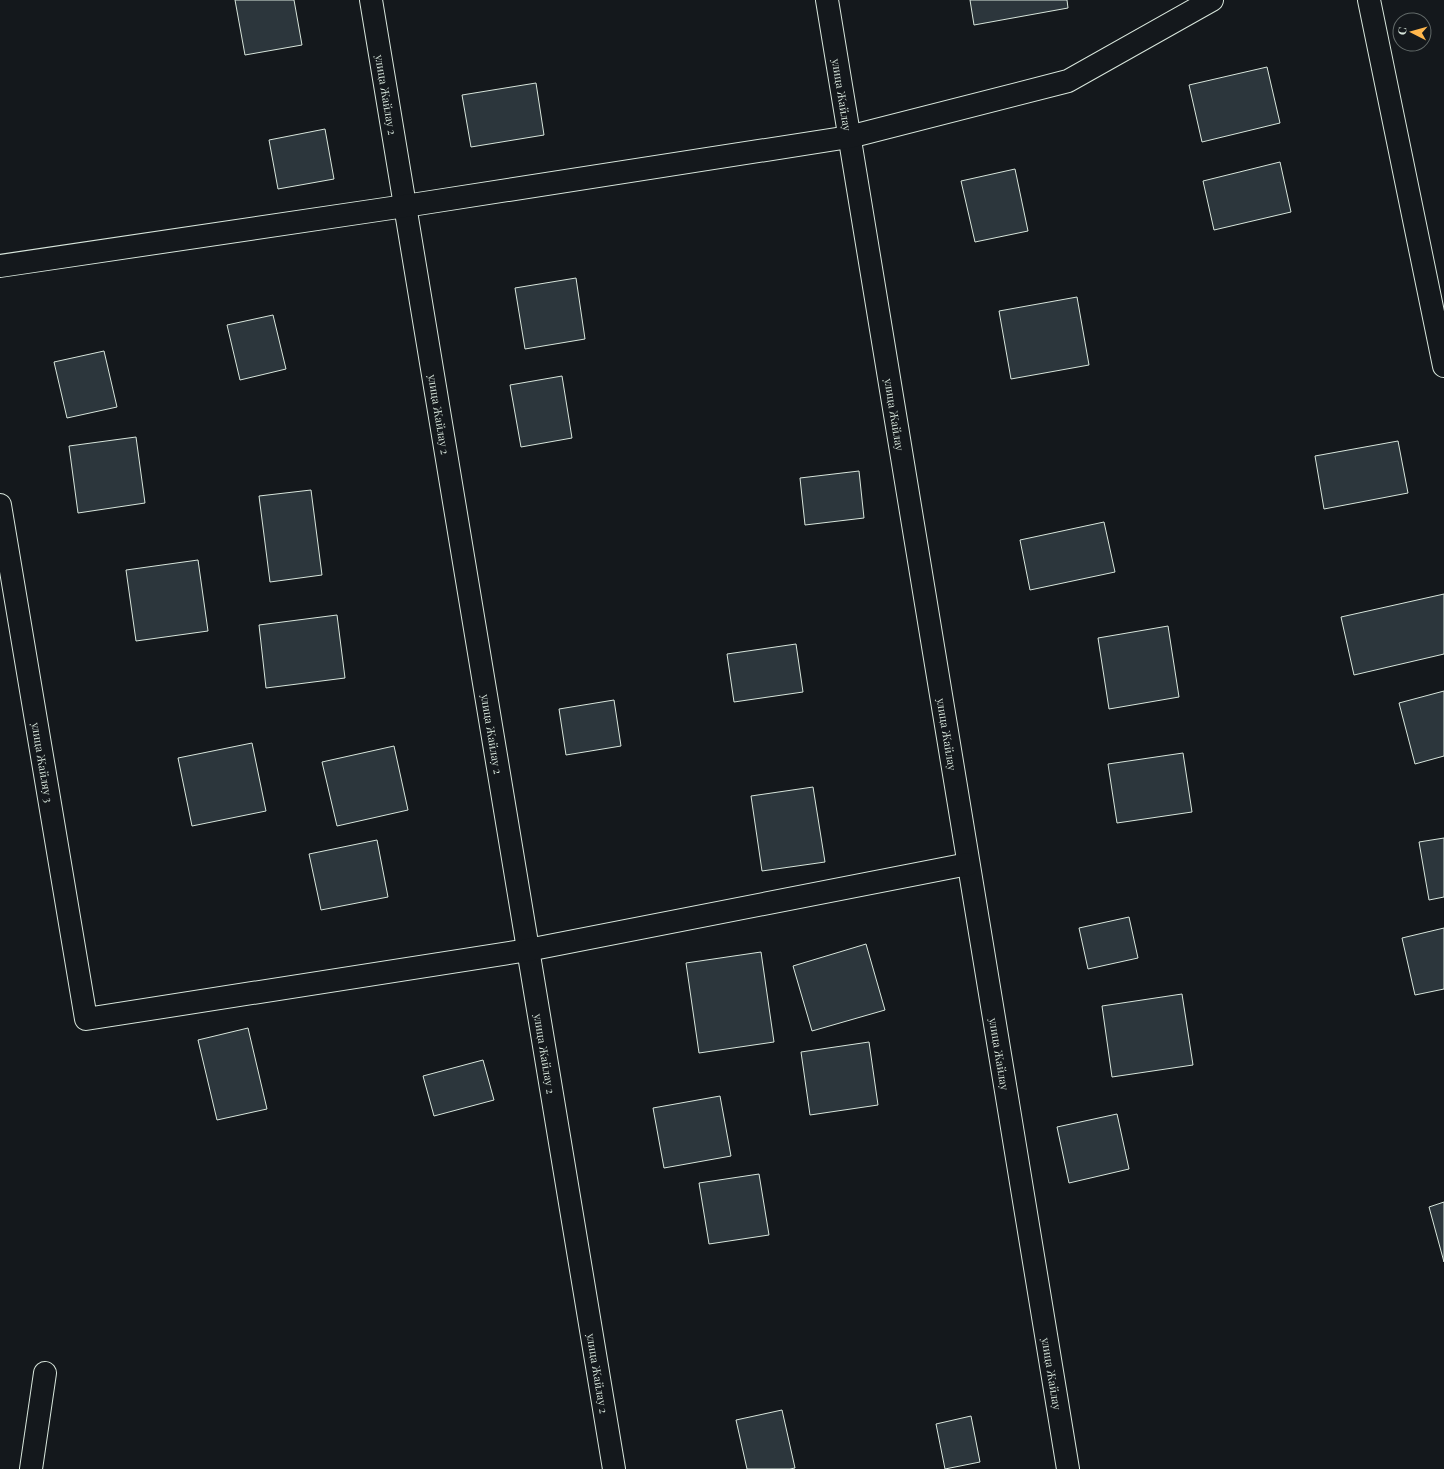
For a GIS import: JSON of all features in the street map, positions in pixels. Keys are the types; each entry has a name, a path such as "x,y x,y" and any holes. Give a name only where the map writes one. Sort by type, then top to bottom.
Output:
{"street":[{"name":"улица Жайлау 2","path":"371,0 614,1469"},
{"name":"улица Жайлау","path":"827,0 1068,1469"},
{"path":"0,266 405,206 849,137 1068,81 1212,0"},
{"path":"1369,0 1444,366"},
{"name":"улица Жайляу 3","path":"0,505 86,1019 528,950"},
{"path":"528,950 968,864"},
{"path":"31,1469 45,1372"}],"building":[{"path":"235,0 294,0 302,45 245,55"},
{"path":"970,0 1067,0 1068,8 974,25"},
{"path":"1267,67 1280,123 1202,142 1189,85"},
{"path":"536,83 544,135 471,147 462,95"},
{"path":"325,129 334,179 278,189 269,140"},
{"path":"1280,162 1291,212 1214,230 1203,181"},
{"path":"1015,169 1028,231 975,242 961,181"},
{"path":"576,278 585,339 525,349 515,288"},
{"path":"1077,297 1089,365 1011,379 999,311"},
{"path":"273,315 286,369 240,380 227,325"},
{"path":"104,351 117,407 67,418 54,362"},
{"path":"562,376 572,438 521,447 510,385"},
{"path":"136,437 145,503 78,513 69,446"},
{"path":"1398,441 1408,493 1324,509 1315,456"},
{"path":"859,471 864,518 805,525 800,478"},
{"path":"311,490 322,575 270,582 259,496"},
{"path":"1104,522 1115,572 1030,590 1020,540"},
{"path":"198,560 208,631 136,641 126,570"},
{"path":"1444,594 1444,654 1354,675 1341,617"},
{"path":"337,615 345,678 266,688 259,625"},
{"path":"1168,626 1179,697 1109,709 1098,638"},
{"path":"796,644 803,692 734,702 727,654"},
{"path":"1444,691 1444,756 1415,764 1399,703"},
{"path":"614,700 621,746 566,755 559,709"},
{"path":"252,743 266,811 192,826 178,758"},
{"path":"394,746 408,810 337,826 322,762"},
{"path":"1183,753 1192,812 1117,823 1108,764"},
{"path":"813,787 825,862 762,871 751,796"},
{"path":"1444,838 1444,897 1429,900 1419,842"},
{"path":"377,840 388,897 321,910 309,854"},
{"path":"1129,917 1138,958 1088,969 1079,928"},
{"path":"1444,928 1444,989 1415,995 1402,938"},
{"path":"866,944 885,1010 812,1031 793,966"},
{"path":"761,952 774,1042 699,1053 686,963"},
{"path":"1182,994 1193,1065 1112,1077 1102,1006"},
{"path":"248,1028 267,1109 217,1120 198,1040"},
{"path":"869,1042 878,1105 810,1115 801,1052"},
{"path":"483,1060 494,1100 434,1116 423,1076"},
{"path":"720,1096 731,1156 664,1168 653,1108"},
{"path":"1117,1114 1129,1169 1069,1183 1057,1127"},
{"path":"759,1174 769,1235 709,1244 699,1183"},
{"path":"1444,1202 1444,1262 1429,1207"},
{"path":"782,1410 795,1468 747,1469 736,1420"},
{"path":"971,1416 980,1462 945,1469 936,1424"}]}
